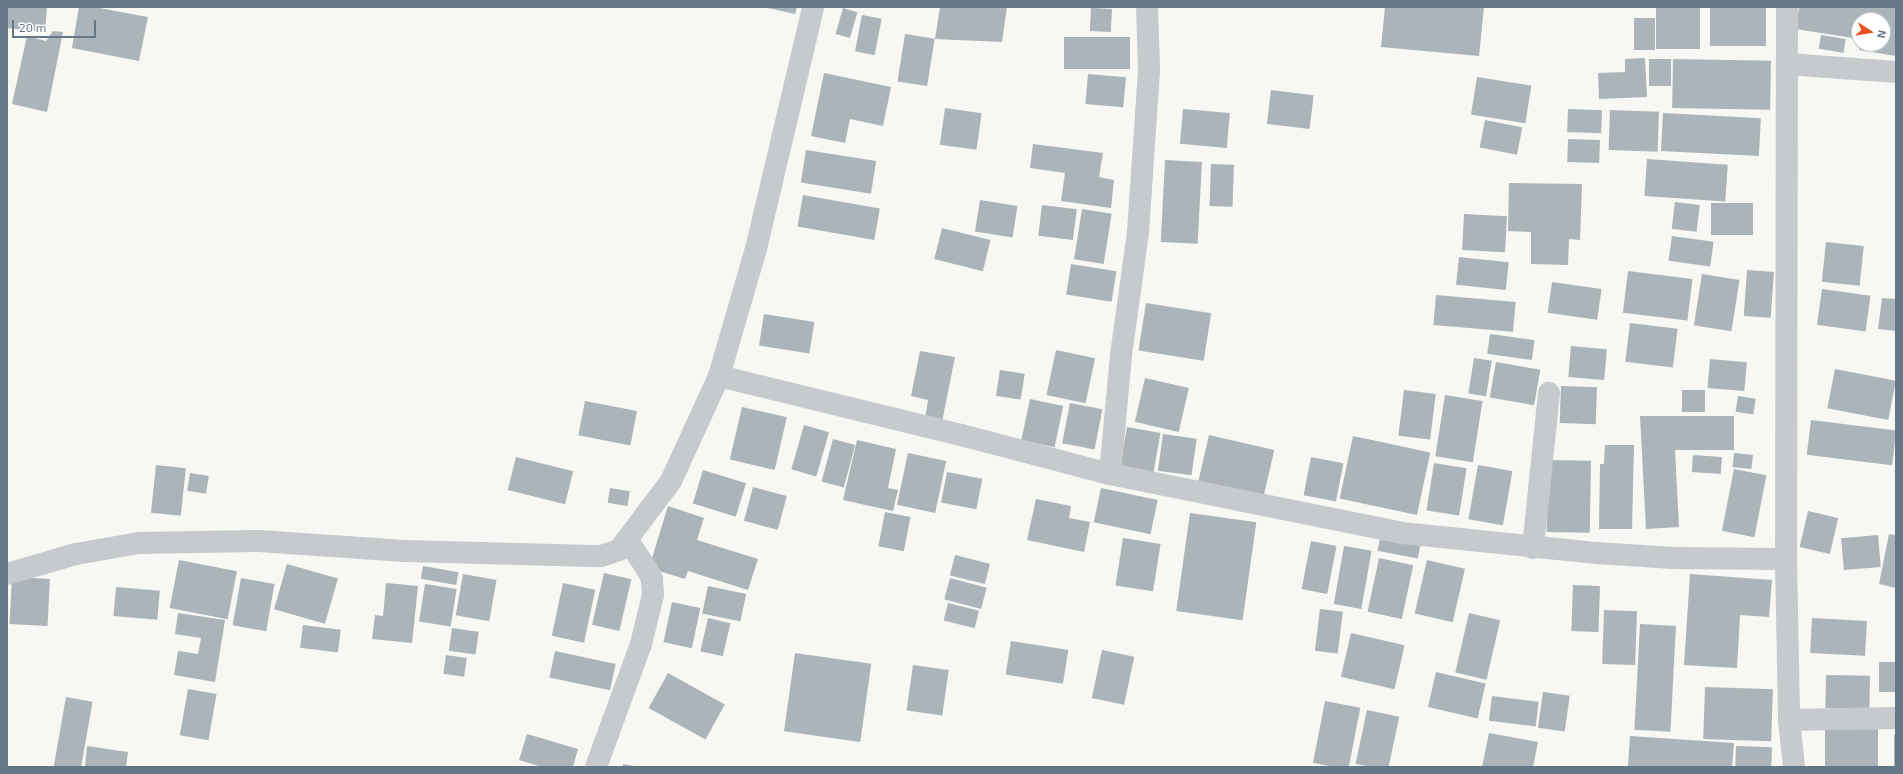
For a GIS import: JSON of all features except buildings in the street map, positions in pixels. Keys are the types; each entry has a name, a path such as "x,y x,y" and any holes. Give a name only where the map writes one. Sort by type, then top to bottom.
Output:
{"street":[{"path":"7,574 76,554 139,543 259,541 405,551 601,556 611,554 628,541 671,480 718,376 756,249 813,7"},
{"path":"1110,474 1121,355 1138,232 1149,69 1147,7"},
{"path":"1787,7 1786,559 1789,720 1794,767"},
{"path":"1788,64 1896,72"},
{"path":"718,376 961,435 1110,474 1395,532 1533,548 1673,558 1786,559"},
{"path":"1533,548 1549,393"},
{"path":"596,767 641,644 653,594 652,579 628,541"},
{"path":"1789,720 1896,718"}]}
